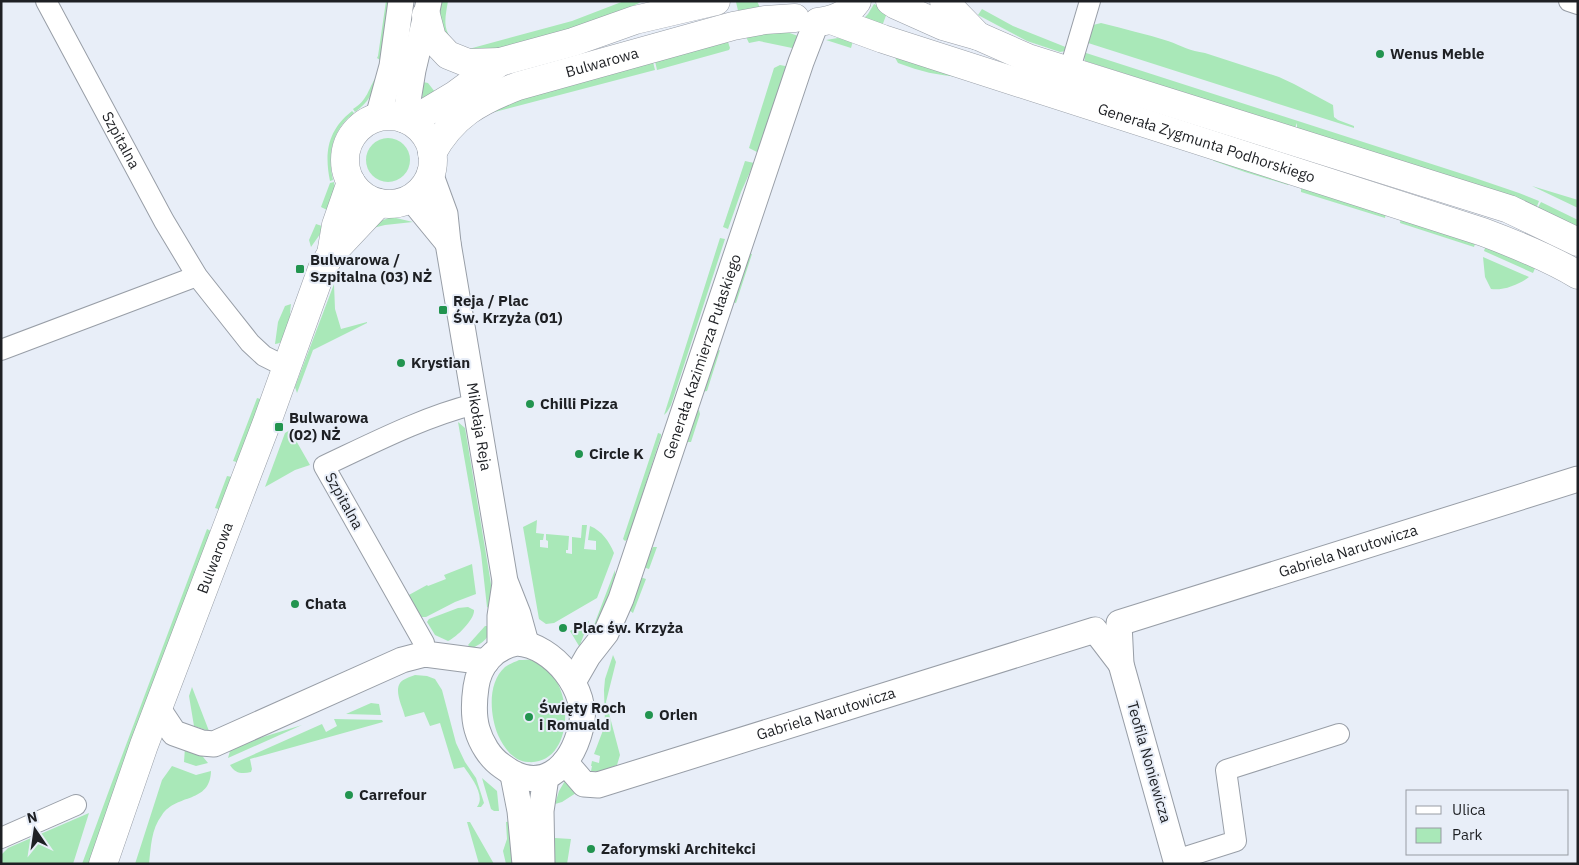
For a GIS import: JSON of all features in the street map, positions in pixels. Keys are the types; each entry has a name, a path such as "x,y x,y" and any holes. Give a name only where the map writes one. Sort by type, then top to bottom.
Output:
{"main road":[{"path":"635,20 661,1"},
{"name":"Bulwarowa","path":"405,119 425,113 455,95 500,62 573,42 635,20 716,1"},
{"path":"805,16 845,14 857,1"},
{"name":"Generała Zygmunta Podhorskiego","path":"890,1 942,26 978,36 1028,58 1069,72 1509,209 1578,242"},
{"path":"944,1 978,36"},
{"path":"428,8 432,38 448,55 468,63 500,62"},
{"name":"Bulwarowa","path":"431,163 441,136 459,117 490,96 518,86 732,26 805,16"},
{"name":"Generała Zygmunta Podhorskiego","path":"805,16 1483,232 1540,255 1578,275"},
{"path":"391,116 405,119 420,130 428,140 431,163 423,187 410,198 395,203 379,203 358,191 351,182 346,169 345,156 348,143 355,131 365,123 378,117 391,116"},
{"name":"Bulwarowa","path":"331,254 336,225 351,182"},
{"name":"Bulwarowa","path":"103,864 144,745 236,504 322,269 331,254 379,203"}],"street":[{"name":"Szpitalna","path":"46,1 164,221 197,276 250,343 264,356 286,367"},
{"path":"378,117 392,66 401,1"},
{"path":"1069,72 1090,1"},
{"path":"1569,1 1578,4"},
{"path":"405,119 413,70 428,8"},
{"name":"Generała Kazimierza Pułaskiego","path":"572,682 588,656 606,633 621,599 798,71 805,16"},
{"name":"Mikołaja Reja","path":"431,163 445,214 448,243 505,581"},
{"path":"410,198 448,243"},
{"path":"1,350 197,276"},
{"name":"Szpitalna","path":"429,655 324,466 422,422 452,410 475,404"},
{"name":"Gabriela Narutowicza","path":"1119,623 1578,479"},
{"path":"505,581 518,614 526,643"},
{"path":"493,655 505,581"},
{"name":"Teofila Noniewicza","path":"1119,623 1122,664 1177,862 1236,840 1226,770 1339,734"},
{"name":"Gabriela Narutowicza","path":"565,762 584,784 598,785 1095,630"},
{"name":"Teofila Noniewicza","path":"1095,630 1122,664"},
{"path":"526,643 540,649 553,658 564,669 572,682 581,702 582,723 577,744 565,762 546,777 535,779 513,775 497,763 485,747 477,729 474,709 477,679 493,655 508,644 526,643"},
{"path":"158,709 174,733 202,743 214,744 402,660 429,655 493,655"},
{"path":"429,655 476,689"},
{"path":"144,745 174,733"},
{"path":"513,775 520,811 525,864"},
{"path":"542,864 541,811 546,777"},
{"path":"1,838 76,805"}],"green space":[{"path":"386,1 390,1 380,60 377,58"},
{"path":"437,1 448,1 446,29 451,38 446,45 435,17"},
{"path":"624,1 643,1 584,26 482,55 465,50 572,21"},
{"path":"757,1 762,12 740,19 736,2"},
{"path":"874,4 888,10 881,29 861,21"},
{"path":"982,9 1013,26 1068,48 1066,51 1060,52 1027,41 978,15"},
{"path":"1101,23 1160,38 1190,50 1279,77 1333,105 1334,117 1354,126 1354,128 1085,42 1093,25"},
{"path":"784,31 801,37 797,49 759,41 749,43 746,37"},
{"path":"838,38 853,41 851,48 826,40"},
{"path":"728,42 729,50 657,70 655,61"},
{"path":"1083,52 1472,177 1539,201 1536,209 1297,129 1297,123 1295,128 1085,61"},
{"path":"893,54 961,77 929,73 898,63"},
{"path":"653,62 655,70 487,114 495,106"},
{"path":"780,65 790,67 759,153 749,148 774,68"},
{"path":"376,77 378,77 375,88 370,97 355,112 353,109 365,98"},
{"path":"423,82 428,83 439,97 422,103"},
{"path":"352,111 354,113 341,127 333,143 331,171 333,180 330,181 328,151 330,142 338,126"},
{"path":"392,138 404,144 409,151 409,169 404,176 397,181 384,182 372,176 367,169 366,156 372,144 379,139"},
{"path":"1212,159 1289,181 1288,185 1245,172"},
{"path":"745,161 754,163 728,229 723,227"},
{"path":"334,182 333,213 321,207 330,183"},
{"path":"1532,186 1578,200 1578,208"},
{"path":"1301,187 1386,212 1385,218 1301,192"},
{"path":"1541,202 1578,220 1578,229 1537,209"},
{"path":"1401,217 1476,240 1474,247 1400,223"},
{"path":"389,218 413,222 385,225 365,230 377,222"},
{"path":"316,224 325,227 311,247 309,240"},
{"path":"720,238 725,239 671,405 664,415"},
{"path":"1486,245 1536,266 1533,273 1484,251"},
{"path":"746,253 752,254 736,303 728,301"},
{"path":"1483,257 1529,277 1511,286 1491,289 1485,277"},
{"path":"334,284 335,309 341,329 367,323 313,350 297,393 295,387"},
{"path":"291,304 287,334 284,339 275,344 278,322 285,306"},
{"path":"720,350 707,391 701,392 713,352"},
{"path":"257,398 264,400 240,463 233,461"},
{"path":"699,410 700,414 691,442 687,442 684,439 694,411"},
{"path":"458,422 465,428 492,590 490,609 487,607 481,553"},
{"path":"290,430 310,465 295,470 265,487 285,433"},
{"path":"658,433 661,436 628,539 625,541 623,539"},
{"path":"227,476 232,477 222,510 215,508"},
{"path":"537,520 536,533 544,534 543,540 540,540 540,547 548,548 546,534 569,536 566,553 572,554 572,537 581,538 582,525 587,525 584,549 596,550 596,541 588,540 590,526 605,537 614,553 597,598 554,623 546,624 539,619 523,527"},
{"path":"207,529 213,532 90,864 82,864 111,785"},
{"path":"653,547 657,547 649,569 643,567"},
{"path":"472,564 476,594 455,602 426,617 419,617 407,596 427,585 446,579 444,575"},
{"path":"615,570 615,576 600,622 586,646"},
{"path":"640,577 646,579 633,613 629,610"},
{"path":"468,607 474,610 472,618 460,632 448,641 435,635 427,622 429,619 458,608"},
{"path":"589,621 580,645 579,646 570,631"},
{"path":"485,626 493,626 486,639 475,647 466,650 468,645"},
{"path":"613,655 616,662 606,702 620,755 617,765 594,772 591,771 592,761 599,763 600,756 594,754 605,725 605,679"},
{"path":"519,660 532,660 548,670 558,684 564,701 565,719 562,736 555,750 544,759 528,762 513,756 503,745 495,727 492,709 493,690 499,674 505,667"},
{"path":"415,675 435,679 442,690 456,743 465,762 476,778 484,803 481,807 477,807 480,798 479,792 464,767 454,769 440,723 430,726 424,712 405,717 398,695 398,687 403,680"},
{"path":"192,687 209,731 194,726 189,696"},
{"path":"371,703 379,704 381,715 346,714"},
{"path":"334,719 382,720 383,722 250,759 251,772 239,773 230,765 322,724 326,732 337,726"},
{"path":"302,725 228,758 230,751 240,744"},
{"path":"185,747 199,752 208,763 196,766 184,762"},
{"path":"172,766 196,775 211,771 209,781 205,789 199,794 168,808 158,820 151,845 149,864 135,864 162,780"},
{"path":"482,778 497,791 499,811 491,809"},
{"path":"566,779 576,793 555,804 559,791"},
{"path":"89,813 73,864 2,864 2,854 8,848"},
{"path":"512,821 516,864 506,864 503,851 507,839 506,822"},
{"path":"467,822 470,822 494,864 479,864"},
{"path":"555,838 571,839 567,864 554,864 553,840"}],"place":[{"name":"Wenus Meble","path":"1380,54"},
{"name":"Bulwarowa / Szpitalna (03) NŻ","path":"300,269"},
{"name":"Reja / Plac Św. Krzyża (01)","path":"443,310"},
{"name":"Krystian","path":"401,363"},
{"name":"Chilli Pizza","path":"530,404"},
{"name":"Bulwarowa (02) NŻ","path":"279,427"},
{"name":"Circle K","path":"579,454"},
{"name":"Chata","path":"295,604"},
{"name":"Plac św. Krzyża","path":"563,628"},
{"name":"Orlen","path":"649,715"},
{"name":"Święty Roch i Romuald","path":"529,717"},
{"name":"Carrefour","path":"349,795"},
{"name":"Zaforymski Architekci","path":"591,849"}]}
